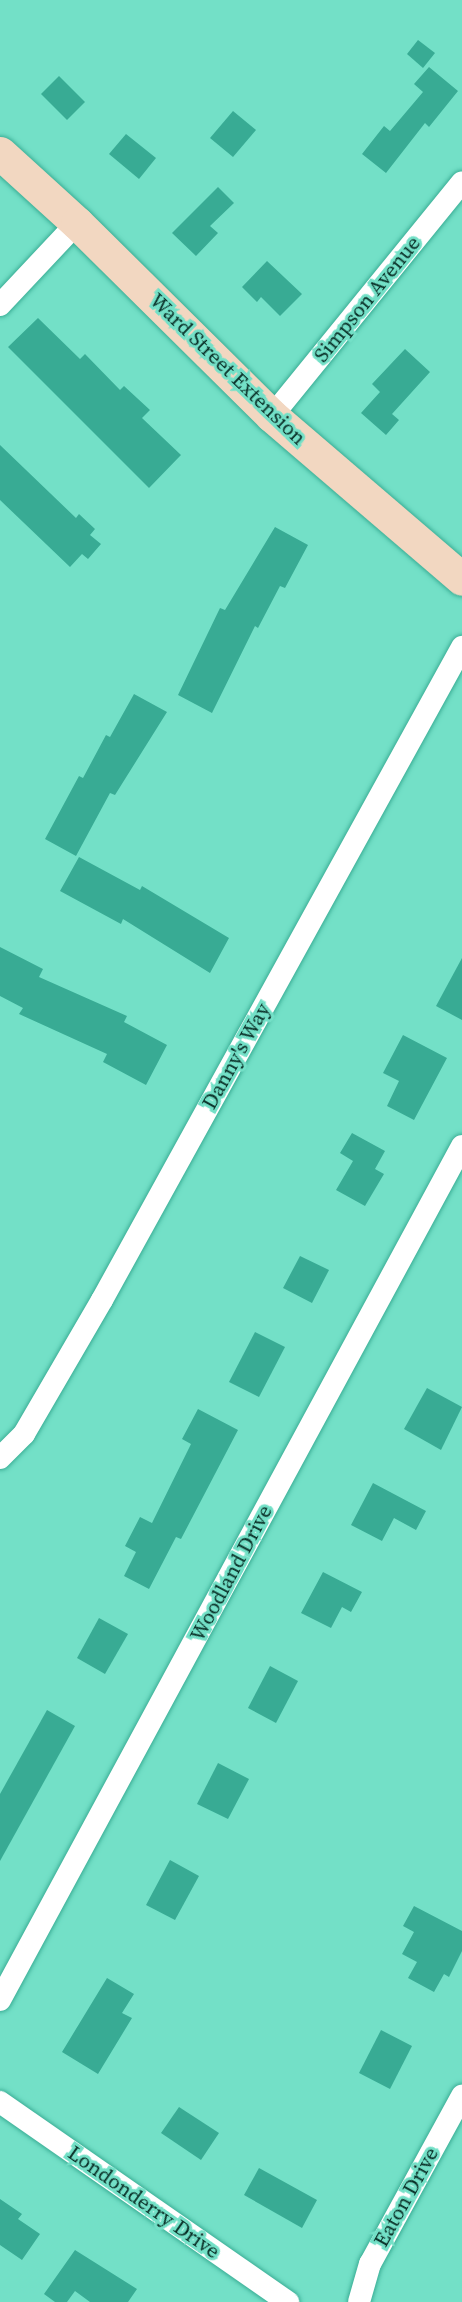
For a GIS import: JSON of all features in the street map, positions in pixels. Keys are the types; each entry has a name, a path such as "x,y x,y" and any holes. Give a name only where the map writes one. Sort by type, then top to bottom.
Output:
{"street":[{"name":"Ward Street Extension","path":"0,153 77,223 272,416 462,579"},
{"name":"Simpson Avenue","path":"272,416 462,182"},
{"path":"0,305 77,223"},
{"name":"Danny's Way","path":"0,1458 24,1434 96,1310 462,646"},
{"name":"Woodland Drive","path":"0,2000 462,1146"},
{"name":"Eaton Drive","path":"359,2302 370,2264 462,2096"},
{"name":"Londonderry Drive","path":"0,2102 288,2302"}],"building":[{"path":"418,40 435,53 423,68 407,54"},
{"path":"429,67 458,91 429,127 425,123 386,173 362,154 384,126 390,131 423,92 414,84"},
{"path":"59,76 85,102 67,120 41,94"},
{"path":"233,111 256,130 233,157 210,138"},
{"path":"126,134 156,158 139,179 109,154"},
{"path":"218,187 234,203 210,226 218,233 196,256 172,233"},
{"path":"267,261 302,294 280,316 261,297 257,302 242,287"},
{"path":"38,318 80,359 85,354 120,390 124,386 150,410 142,418 181,455 149,488 8,347"},
{"path":"405,349 430,372 392,414 399,420 386,435 361,413 380,392 372,384"},
{"path":"0,445 76,518 79,514 95,529 90,535 101,544 88,559 82,554 70,567 0,500"},
{"path":"275,527 308,545 285,588 280,586 258,628 255,626 212,713 178,695 220,608 225,610"},
{"path":"134,694 167,712 115,795 110,793 76,856 45,839 79,776 83,778 106,735 110,737"},
{"path":"79,857 140,890 142,886 229,938 210,973 123,919 121,924 60,891"},
{"path":"0,947 43,969 39,977 127,1016 124,1022 167,1045 146,1085 103,1062 107,1054 19,1014 23,1008 0,996"},
{"path":"462,958 462,1020 436,1006"},
{"path":"403,1035 447,1058 414,1120 387,1106 399,1081 383,1073"},
{"path":"352,1133 385,1151 375,1169 384,1174 365,1206 336,1190 353,1161 340,1153"},
{"path":"300,1256 329,1270 312,1303 283,1288"},
{"path":"255,1332 285,1347 259,1397 229,1382"},
{"path":"427,1388 462,1407 441,1450 404,1429"},
{"path":"198,1409 238,1430 181,1539 176,1537 149,1589 124,1576 136,1552 125,1546 140,1517 152,1523 191,1444 182,1439"},
{"path":"373,1483 426,1511 416,1530 394,1518 382,1541 351,1525"},
{"path":"323,1572 362,1592 351,1612 342,1607 331,1628 301,1613"},
{"path":"99,1618 128,1634 105,1674 77,1658"},
{"path":"270,1666 298,1681 276,1723 248,1708"},
{"path":"47,1710 75,1726 0,1861 0,1794"},
{"path":"218,1763 249,1779 228,1819 197,1804"},
{"path":"170,1860 199,1876 175,1920 146,1905"},
{"path":"414,1906 462,1931 462,1951 449,1977 444,1974 434,1992 408,1978 417,1962 402,1954 414,1932 403,1926"},
{"path":"107,1978 134,1994 122,2013 132,2018 98,2074 62,2052"},
{"path":"381,2030 412,2046 390,2089 359,2073"},
{"path":"179,2107 219,2133 201,2160 161,2133"},
{"path":"259,2168 317,2200 302,2228 244,2195"},
{"path":"0,2199 22,2214 18,2219 40,2234 22,2260 0,2245"},
{"path":"75,2250 137,2289 128,2302 90,2302 75,2291 67,2302 55,2302 44,2294"}]}
